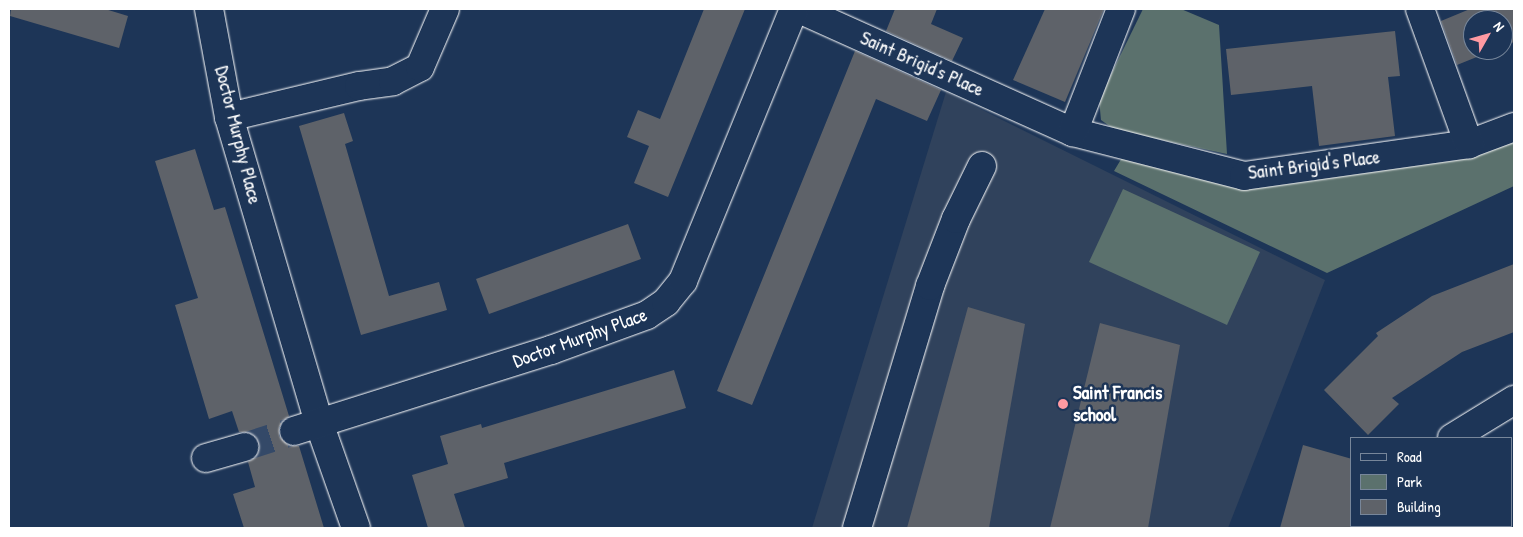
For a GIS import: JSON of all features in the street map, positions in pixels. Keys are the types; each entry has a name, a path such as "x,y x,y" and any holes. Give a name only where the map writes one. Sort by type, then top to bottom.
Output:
{"street":[{"name":"Doctor Murphy Place","path":"209,9 229,117 319,423 356,528"},
{"path":"229,117 359,86 393,82 420,66 444,9"},
{"path":"1073,132 1121,9"},
{"path":"1420,9 1469,144"},
{"name":"Doctor Murphy Place","path":"294,431 602,332 647,315 666,302 683,281 793,15"},
{"name":"Saint Brigid's Place","path":"793,15 1073,132 1244,176 1469,144 1514,127"},
{"path":"857,528 930,286 956,219 982,166"},
{"path":"1454,437 1514,400"},
{"path":"206,458 244,447"}],"shaded area":[{"name":"Saint Francis school","path":"946,92 1325,280 1228,528 812,528"}],"green space":[{"path":"1143,9 1181,9 1219,25 1227,154 1115,130 1101,120 1099,99"},
{"path":"1514,134 1514,186 1327,273 1114,171 1123,156 1276,183"},
{"path":"1123,189 1260,252 1227,325 1089,262"}],"building":[{"path":"11,9 105,9 128,16 119,48 10,16"},
{"path":"704,9 745,9 668,197 634,183 649,146 627,137 638,110 660,119"},
{"path":"895,9 937,9 931,24 963,38 952,61 886,31"},
{"path":"1045,9 1104,9 1065,102 1013,80"},
{"path":"1514,9 1514,42 1513,10 1468,10"},
{"path":"1463,12 1463,60 1469,60 1457,65 1441,21"},
{"path":"1395,31 1400,76 1388,77 1395,136 1319,146 1312,86 1231,95 1226,49"},
{"path":"855,51 941,90 927,121 876,99 752,405 717,391"},
{"path":"344,113 353,141 345,144 389,296 439,282 447,310 361,335 299,126"},
{"path":"195,149 214,210 225,207 289,416 279,427 279,436 290,446 299,446 324,528 244,528 233,494 255,487 248,462 256,457 259,443 248,432 239,432 232,411 209,419 175,305 198,298 155,161"},
{"path":"628,224 641,259 489,314 476,279"},
{"path":"1514,264 1514,332 1462,352 1392,398 1399,404 1368,435 1324,390 1378,336 1376,333 1432,296"},
{"path":"968,307 1025,324 989,528 907,528"},
{"path":"1100,323 1180,345 1148,528 1050,528"},
{"path":"674,370 686,408 504,463 508,478 454,494 465,528 428,528 412,475 448,464 440,436 481,424 482,428"},
{"path":"1303,445 1350,458 1350,527 1352,528 1280,528"}],"tunnel":[{"path":"244,447 294,431"}],"place":[{"name":"Saint Francis school","path":"1063,404"}]}
